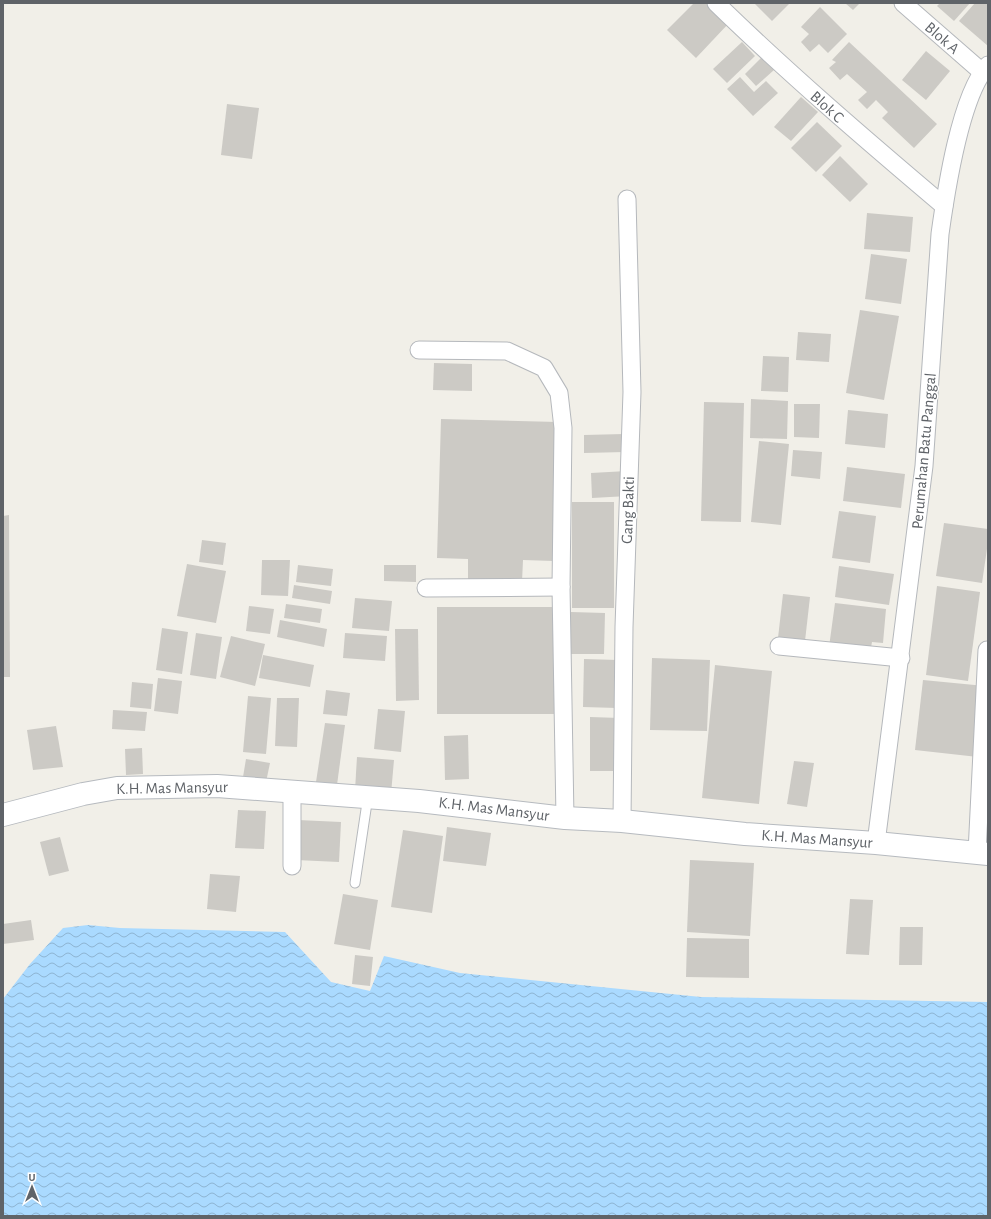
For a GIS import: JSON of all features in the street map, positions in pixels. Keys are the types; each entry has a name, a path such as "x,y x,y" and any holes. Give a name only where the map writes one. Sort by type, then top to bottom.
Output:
{"main road":[{"name":"K.H. Mas Mansyur","path":"3,815 83,794 117,788 217,786 368,796 565,818 622,821 745,834 876,843 983,853"}],"street":[{"name":"Blok C","path":"716,3 761,47 837,116 944,206"},
{"name":"Blok A","path":"903,3 985,69"},
{"name":"Perumahan Batu Panggal","path":"876,843 901,658 924,466 940,234 957,142 967,108 985,69"},
{"name":"Gang Bakti","path":"622,821 624,627 632,392 627,199"},
{"path":"418,350 507,351 544,368 559,393 563,428 561,587 565,818"},
{"path":"426,588 561,587"},
{"path":"779,646 901,658"},
{"path":"983,853 987,650"},
{"path":"292,790 292,866"}],"lane":[{"path":"355,883 368,796"}],"water":[{"path":"88,925 120,928 285,932 331,982 370,991 384,956 460,973 701,997 988,1002 988,1216 3,1216 3,999 30,964 63,928"}],"building":[{"path":"694,3 709,3 729,23 696,58 667,30"},
{"path":"790,3 772,21 755,4"},
{"path":"845,3 860,3 853,10"},
{"path":"940,3 970,3 954,21 937,6"},
{"path":"975,3 988,3 988,46 959,21"},
{"path":"820,7 847,34 828,53 819,44 810,52 801,42 809,34 801,27"},
{"path":"742,42 755,56 727,83 713,69"},
{"path":"849,42 937,124 914,148 882,118 888,112 876,100 867,109 858,100 867,92 847,74 840,80 829,68 836,62 832,60"},
{"path":"926,51 950,71 926,100 902,80"},
{"path":"762,57 774,70 756,86 745,74"},
{"path":"740,77 754,92 766,81 778,93 753,116 727,89"},
{"path":"801,97 818,112 791,141 774,127"},
{"path":"227,104 259,108 252,159 221,155"},
{"path":"817,122 842,146 816,172 791,148"},
{"path":"840,156 868,184 850,202 822,175"},
{"path":"867,213 913,217 910,252 864,249"},
{"path":"871,254 907,259 901,304 865,299"},
{"path":"860,310 899,316 884,400 846,393"},
{"path":"798,332 831,334 829,362 796,360"},
{"path":"763,356 789,357 788,392 761,391"},
{"path":"434,363 472,364 472,391 433,390"},
{"path":"751,399 788,401 787,439 750,438"},
{"path":"704,402 744,403 741,522 701,521"},
{"path":"794,404 820,404 819,438 794,437"},
{"path":"848,410 888,414 885,448 845,444"},
{"path":"441,419 558,422 554,561 523,560 522,582 468,581 468,559 437,558"},
{"path":"624,434 625,452 584,453 584,435"},
{"path":"759,441 789,444 781,525 751,522"},
{"path":"793,450 822,452 820,479 791,476"},
{"path":"847,467 905,474 901,508 843,501"},
{"path":"627,471 628,496 592,498 591,473"},
{"path":"572,502 614,502 614,608 572,608"},
{"path":"839,511 876,516 870,563 832,558"},
{"path":"9,515 10,677 3,677 3,516"},
{"path":"944,523 988,529 988,542 982,583 936,576"},
{"path":"202,540 226,543 223,565 199,562"},
{"path":"262,560 290,560 288,596 261,595"},
{"path":"187,564 226,571 216,623 177,616"},
{"path":"298,565 333,569 331,586 296,582"},
{"path":"384,565 416,565 416,582 384,581"},
{"path":"839,566 894,574 889,605 835,597"},
{"path":"294,585 332,591 330,604 292,598"},
{"path":"937,586 980,592 968,681 926,675"},
{"path":"783,594 810,597 805,641 778,638"},
{"path":"355,598 392,601 389,631 352,628"},
{"path":"835,603 886,609 883,643 872,642 870,653 829,647"},
{"path":"286,604 322,609 320,623 284,618"},
{"path":"249,606 274,609 270,634 246,631"},
{"path":"437,607 556,607 556,714 437,714"},
{"path":"571,612 605,613 604,654 571,654"},
{"path":"280,620 327,629 324,647 277,637"},
{"path":"162,628 188,632 182,674 156,670"},
{"path":"395,629 418,629 419,700 396,701"},
{"path":"196,633 222,637 216,679 190,675"},
{"path":"345,633 387,636 385,661 343,658"},
{"path":"231,636 265,644 255,686 220,677"},
{"path":"263,655 314,665 310,687 259,678"},
{"path":"652,658 710,660 707,731 650,730"},
{"path":"584,659 618,660 617,708 583,707"},
{"path":"715,665 772,671 759,804 702,798"},
{"path":"158,678 182,681 178,714 154,711"},
{"path":"923,680 985,686 978,757 915,750"},
{"path":"132,682 153,684 151,709 130,707"},
{"path":"326,690 350,693 347,716 323,714"},
{"path":"248,696 271,698 266,754 243,752"},
{"path":"277,698 299,698 297,747 275,746"},
{"path":"378,709 405,711 401,752 374,749"},
{"path":"113,710 147,712 145,731 112,729"},
{"path":"590,717 620,718 620,771 590,771"},
{"path":"325,723 345,725 337,785 316,782"},
{"path":"56,726 63,767 33,770 27,730"},
{"path":"468,735 469,779 445,780 444,736"},
{"path":"142,748 143,774 126,775 125,749"},
{"path":"357,757 394,760 391,794 355,790"},
{"path":"246,759 270,763 266,782 243,777"},
{"path":"794,761 814,763 807,807 787,804"},
{"path":"238,810 266,811 264,849 235,848"},
{"path":"298,820 341,822 339,862 296,860"},
{"path":"447,827 491,833 486,866 443,861"},
{"path":"403,830 443,836 432,913 391,907"},
{"path":"60,837 69,871 49,876 40,842"},
{"path":"690,860 754,863 750,936 687,932"},
{"path":"210,874 240,876 236,912 207,909"},
{"path":"343,894 378,900 370,950 334,944"},
{"path":"850,899 873,900 869,955 846,954"},
{"path":"31,920 34,940 3,944 3,924"},
{"path":"900,927 923,927 922,965 899,965"},
{"path":"687,938 749,939 749,978 686,977"},
{"path":"355,955 373,957 370,986 352,984"}]}
